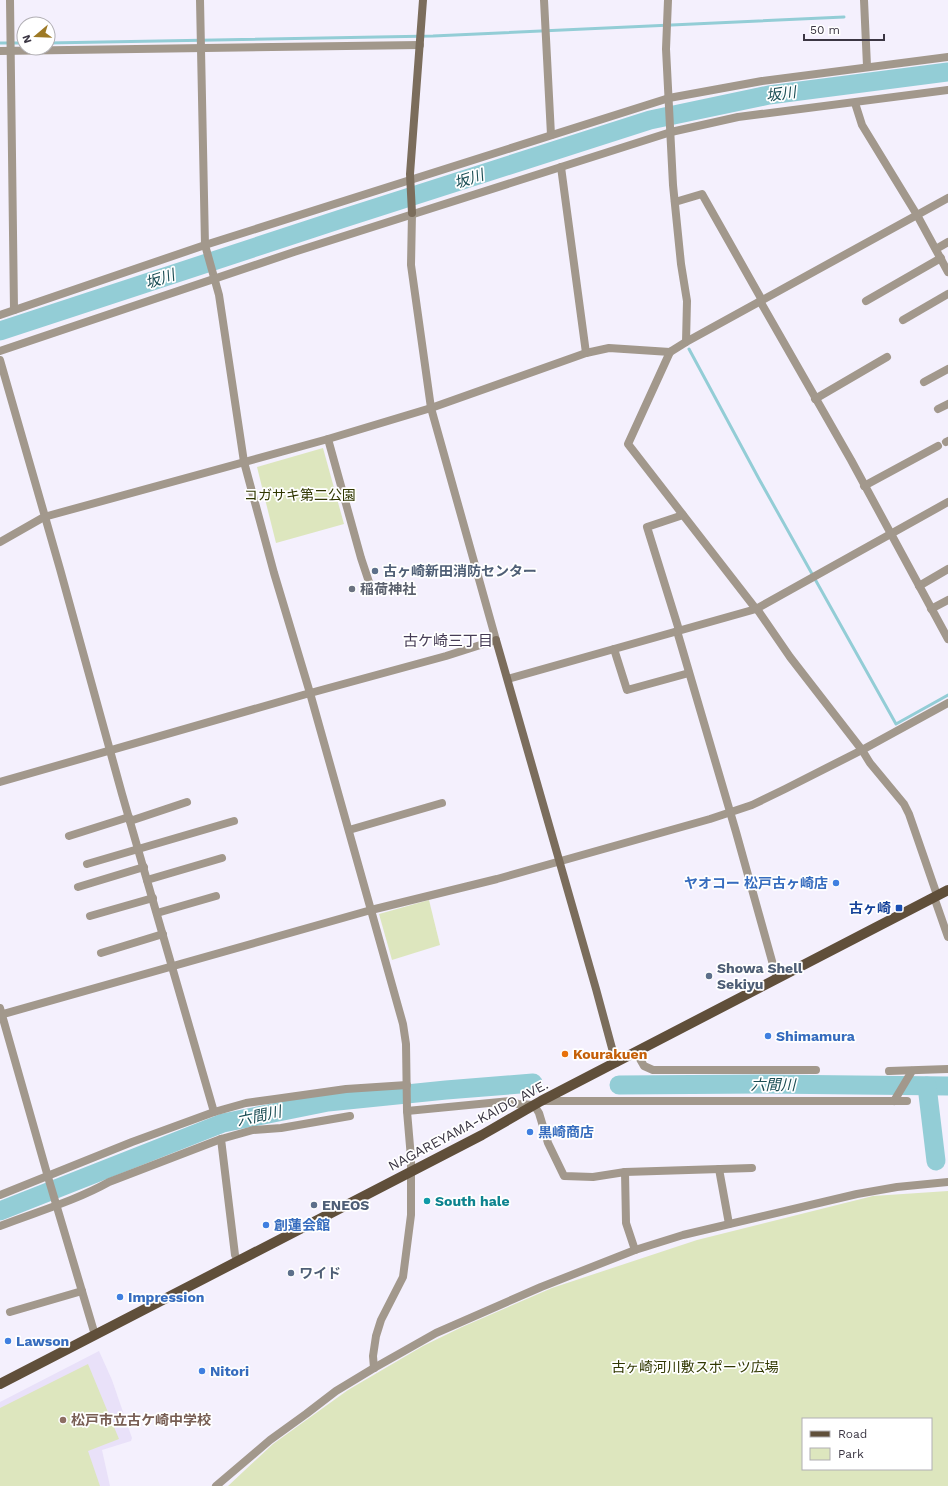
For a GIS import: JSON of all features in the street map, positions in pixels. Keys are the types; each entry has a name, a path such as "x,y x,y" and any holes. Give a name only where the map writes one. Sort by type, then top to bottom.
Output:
{"main road":[{"name":"NAGAREYAMA-KAIDO AVE.","path":"0,1384 412,1171 538,1103 948,890"}],"street":[{"path":"10,0 14,310"},
{"path":"200,0 205,245 219,295 244,462 274,573 310,693 403,1024 406,1044 412,1171 411,1215 403,1277 381,1320 376,1336 373,1356 374,1368"},
{"path":"423,0 410,174 412,211 411,265 431,408 616,1063"},
{"path":"544,0 551,135"},
{"path":"668,0 666,26 673,185 682,264 688,301 686,342"},
{"path":"864,0 868,66"},
{"path":"0,51 10,46 420,39"},
{"path":"0,315 205,245 411,182 551,135 669,100 762,81 868,66 948,57"},
{"path":"0,351 412,211 561,167 671,130 738,117 948,90"},
{"path":"856,102 862,125 917,215 948,272"},
{"path":"561,167 586,353"},
{"path":"676,202 702,194 948,638"},
{"path":"948,198 670,352 628,444 756,609 790,657 862,750 874,768 904,804 909,814 948,937"},
{"path":"936,249 948,242"},
{"path":"866,301 941,258"},
{"path":"903,320 948,294"},
{"path":"0,542 44,517 328,439 431,408 586,353 609,348 670,352"},
{"path":"815,399 887,357"},
{"path":"0,360 214,1112"},
{"path":"924,382 948,369"},
{"path":"938,409 948,404"},
{"path":"328,439 370,585"},
{"path":"864,486 938,446"},
{"path":"508,679 756,609 948,502"},
{"path":"683,515 647,527 678,630 777,979"},
{"path":"918,586 948,569"},
{"path":"931,609 948,600"},
{"path":"0,782 310,693 446,656 496,640"},
{"path":"614,649 627,690 689,673"},
{"path":"95,1335 1,1013 371,910 560,862 752,805 862,750 948,703"},
{"path":"69,836 187,802"},
{"path":"348,830 442,803"},
{"path":"87,864 234,821"},
{"path":"148,880 222,858"},
{"path":"78,887 144,867"},
{"path":"157,913 216,896"},
{"path":"90,916 152,898"},
{"path":"101,953 163,934"},
{"path":"636,1052 644,1066 653,1070 816,1070"},
{"path":"889,1071 948,1069"},
{"path":"894,1100 912,1071"},
{"path":"0,1195 132,1142 214,1112 246,1103 346,1089 407,1085"},
{"path":"408,1111 511,1101 518,1104 907,1101"},
{"path":"538,1103 539,1113 548,1143 564,1176 593,1177 625,1172 752,1168"},
{"path":"0,1226 57,1205 97,1189 109,1182 221,1139 253,1130 281,1128 350,1116"},
{"path":"221,1139 235,1255 238,1260"},
{"path":"719,1170 728,1224"},
{"path":"625,1172 626,1223 635,1250"},
{"path":"216,1486 264,1445 336,1391 436,1332 541,1287 635,1250 682,1235 857,1194 897,1187 948,1182"},
{"path":"10,1312 82,1291"}],"shaded area":[{"name":"松戸市立古ケ崎中学校","path":"99,1351 112,1380 132,1438 131,1441 102,1450 110,1486 0,1486 0,1402"}],"green space":[{"name":"コガサキ第二公園","path":"323,448 344,524 276,543 257,467"},
{"path":"429,900 440,945 392,960 379,914"},
{"name":"古ヶ崎河川敷スポーツ広場","path":"948,1191 948,1486 228,1486 273,1444 348,1390 423,1346 462,1327 552,1288 697,1240 873,1196"},
{"name":"松戸市立古ケ崎中学校","path":"88,1364 119,1439 88,1451 100,1486 0,1486 0,1408"}],"waterway":[{"path":"56,43 433,36 844,17"},
{"path":"0,43 16,43"},
{"name":"坂川","path":"0,331 341,219 650,120 769,95 948,72"},
{"path":"689,349 759,479 896,724 948,695"},
{"name":"六間川","path":"0,1211 223,1123 328,1102 533,1083"},
{"name":"六間川","path":"619,1085 765,1084 948,1086"},
{"path":"927,1086 936,1161"}],"place":[{"name":"古ヶ崎新田消防センター","path":"375,571"},
{"name":"稲荷神社","path":"352,589"},
{"name":"ヤオコー 松戸古ヶ崎店","path":"836,883"},
{"name":"古ヶ崎","path":"899,908"},
{"name":"Showa Shell Sekiyu","path":"709,976"},
{"name":"Shimamura","path":"768,1036"},
{"name":"Kourakuen","path":"565,1054"},
{"name":"黒崎商店","path":"530,1132"},
{"name":"South hale","path":"427,1201"},
{"name":"ENEOS","path":"314,1205"},
{"name":"創蓮会館","path":"266,1225"},
{"name":"ワイド","path":"291,1273"},
{"name":"Impression","path":"120,1297"},
{"name":"Lawson","path":"8,1341"},
{"name":"Nitori","path":"202,1371"},
{"name":"松戸市立古ケ崎中学校","path":"63,1420"}],"district":[{"name":"古ケ崎三丁目","path":"448,641"}]}
